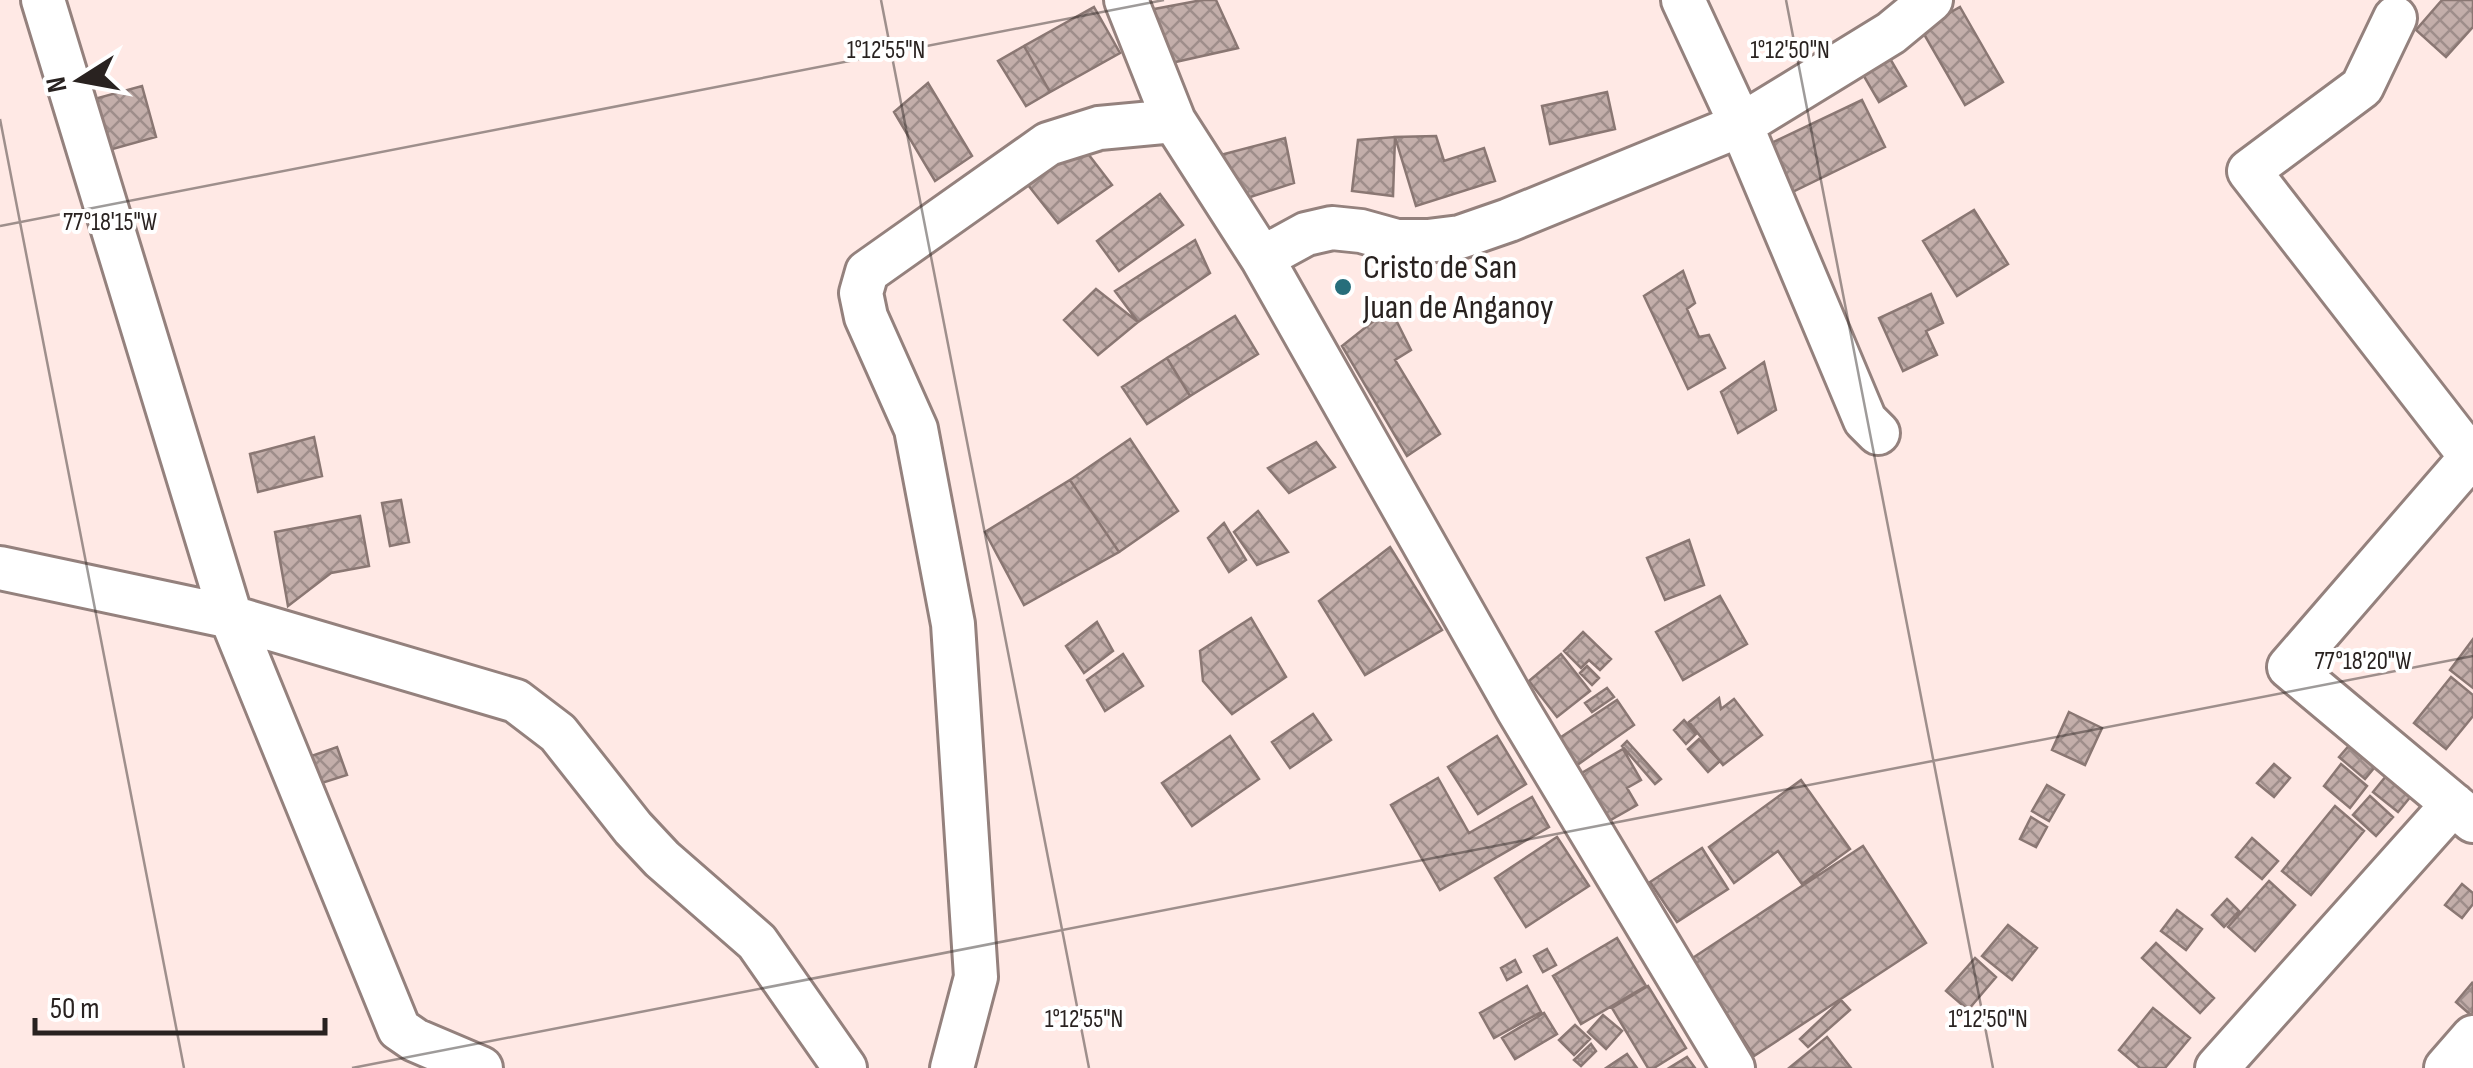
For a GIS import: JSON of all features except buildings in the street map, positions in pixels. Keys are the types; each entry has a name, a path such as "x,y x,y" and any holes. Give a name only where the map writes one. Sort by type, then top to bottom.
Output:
{"street":[{"path":"43,0 231,618 399,1029 415,1040 481,1068"},
{"path":"1126,0 1174,121 1262,258 1518,710 1732,1068"},
{"path":"1683,0 1741,124 1865,420 1878,433"},
{"path":"1262,258 1306,234 1332,228 1362,230 1397,241 1460,237 1741,124 1891,33 1931,0"},
{"path":"2218,1068 2463,813 2289,667 2471,457 2249,171 2362,86 2397,6"},
{"path":"952,1068 976,977 954,624 916,429 866,317 861,293 868,272 1048,144 1098,128 1174,121"},
{"path":"0,568 231,618 516,701 558,734 662,858 758,942 845,1068"},
{"path":"2446,1068 2473,1038"}],"place":[{"name":"Cristo de San Juan de Anganoy","path":"1343,287"}]}
